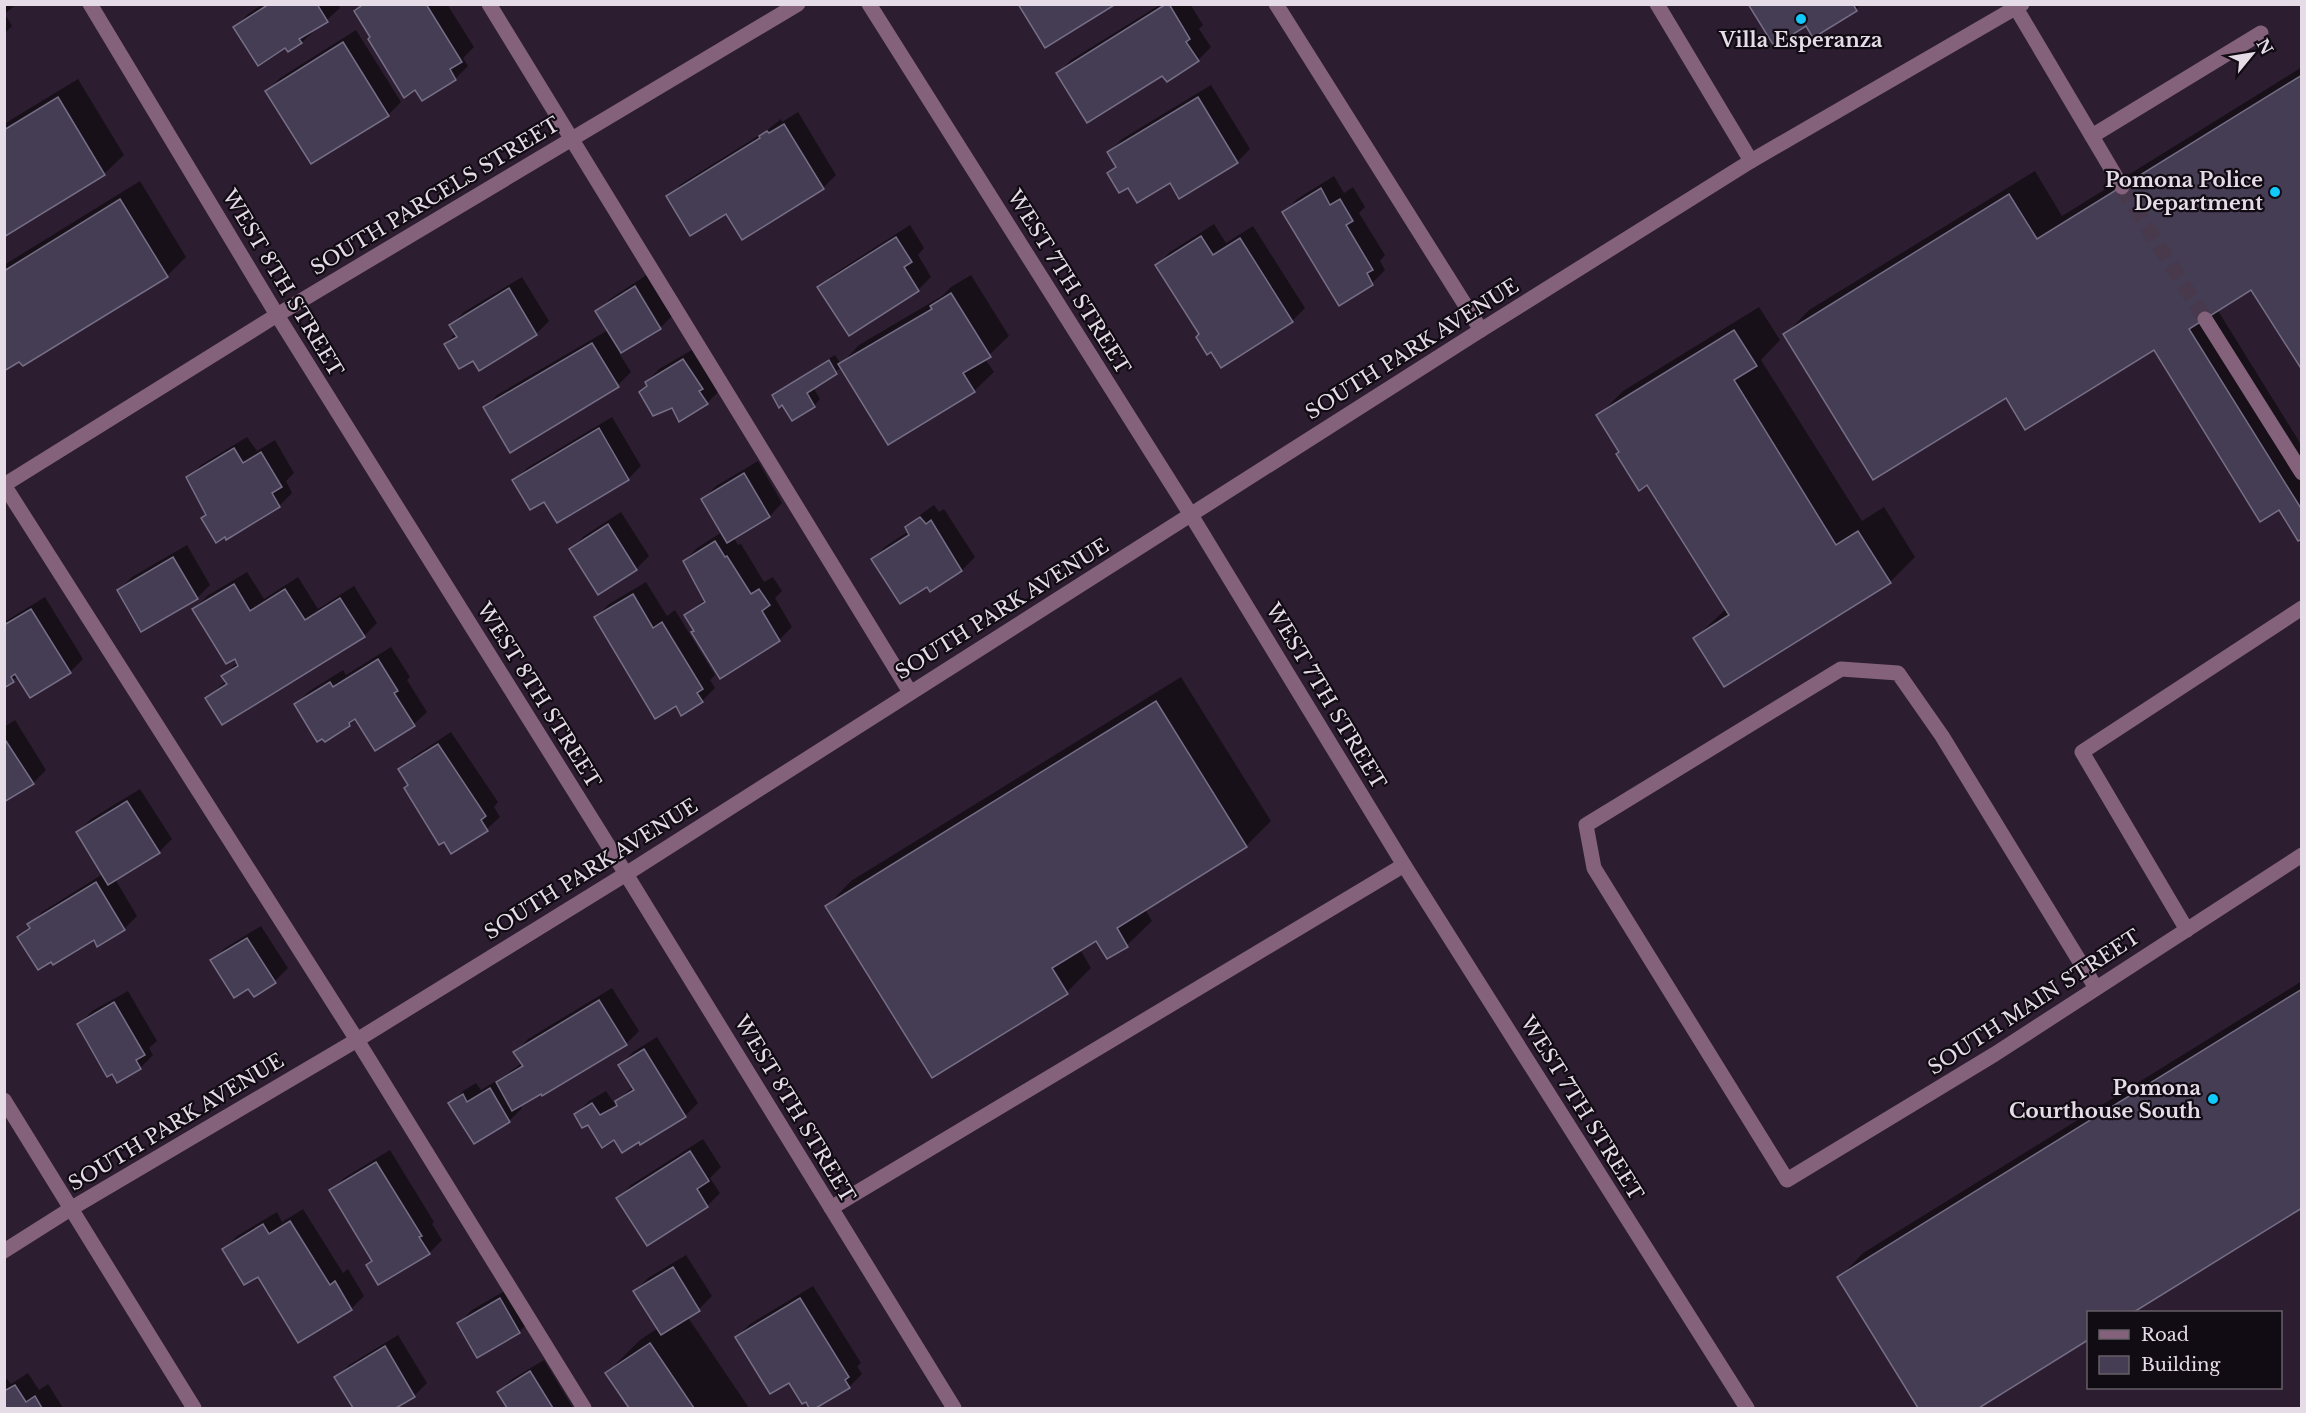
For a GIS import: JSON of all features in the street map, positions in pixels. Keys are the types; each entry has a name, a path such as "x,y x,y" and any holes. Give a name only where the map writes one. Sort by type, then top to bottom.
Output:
{"street":[{"name":"WEST 8TH STREET","path":"90,4 277,315 626,874 954,1408"},
{"path":"489,4 570,140 910,692"},
{"name":"SOUTH PARCELS STREET","path":"4,485 277,315 798,4"},
{"name":"WEST 7TH STREET","path":"869,4 1191,515 1404,866 1747,1408"},
{"path":"1276,4 1481,330"},
{"path":"1657,4 1751,161"},
{"path":"2019,6 2122,187"},
{"name":"SOUTH PARK AVENUE","path":"4,1251 72,1208 357,1040 626,874 1751,161 2019,6"},
{"path":"2092,136 2261,33"},
{"path":"2205,319 2301,472"},
{"path":"4,485 357,1040 584,1408"},
{"path":"2187,930 2082,752 2301,608"},
{"name":"SOUTH MAIN STREET","path":"2096,988 1942,736 1898,673 1841,669 1586,825 1594,866 1787,1180 1995,1054 2301,855"},
{"path":"831,1208 1404,866"},
{"path":"4,1100 194,1408"}],"building":[{"path":"269,4 317,4 328,22 299,39 302,43 288,52 285,48 258,66 233,27"},
{"path":"364,4 426,4 462,62 450,69 456,80 422,101 415,90 404,98 368,39 370,37 354,11"},
{"path":"1018,4 1116,4 1045,48"},
{"path":"1169,4 1190,39 1186,42 1199,61 1167,82 1162,76 1087,123 1056,73"},
{"name":"Villa Esperanza","path":"1748,4 1853,4 1857,11 1813,38 1806,26 1774,46"},
{"path":"343,42 389,116 311,164 265,91"},
{"path":"2302,75 2302,370 2251,290 2189,329 2302,510 2302,539 2298,541 2279,510 2260,522 2154,350 2025,430 2006,398 1873,480 1783,334 2009,194 2037,239"},
{"path":"58,97 105,175 4,237 4,130"},
{"path":"1198,97 1238,163 1179,199 1170,183 1137,203 1128,188 1119,193 1107,173 1116,167 1107,152"},
{"path":"784,124 824,189 742,240 726,214 690,236 666,196 760,138 759,136 767,131 769,133"},
{"path":"1321,188 1330,205 1340,199 1353,221 1346,225 1373,270 1367,273 1373,285 1339,306 1282,212"},
{"path":"120,199 168,277 23,366 19,362 4,371 4,271"},
{"path":"1201,236 1213,255 1240,238 1293,322 1221,368 1211,352 1207,355 1196,337 1199,334 1155,265"},
{"path":"896,237 912,262 904,267 919,291 849,336 817,287"},
{"path":"635,286 661,329 621,353 595,311"},
{"path":"509,288 537,335 479,371 473,361 459,369 444,344 457,337 449,325"},
{"path":"951,293 991,357 963,373 975,392 888,445 838,364 932,309 930,306"},
{"path":"1734,330 1757,366 1734,380 1836,545 1858,531 1891,583 1724,687 1693,638 1729,615 1647,485 1639,491 1596,415"},
{"path":"592,343 619,387 510,453 483,407"},
{"path":"683,359 703,389 699,391 708,404 679,422 672,408 653,416 639,392 647,386 645,382"},
{"path":"829,360 837,374 807,393 815,407 792,421 782,405 779,408 772,395"},
{"path":"599,428 629,480 557,523 544,502 530,510 512,480"},
{"path":"234,448 243,463 261,452 282,487 272,493 280,507 226,540 225,537 216,543 201,518 206,515 186,477"},
{"path":"744,473 770,517 727,543 701,499"},
{"path":"920,517 926,524 931,520 962,571 930,592 927,587 900,604 871,559 909,535 905,527"},
{"path":"608,524 637,570 598,595 569,549"},
{"path":"715,541 751,594 759,589 770,605 762,611 780,641 720,679 691,632 694,631 684,615 705,602 683,561"},
{"path":"173,557 198,599 141,632 117,590"},
{"path":"234,584 250,611 285,589 305,620 340,598 365,637 222,725 205,698 227,684 221,676 238,666 235,659 226,664 192,609"},
{"path":"633,594 653,628 662,622 703,689 697,693 703,702 681,716 676,706 655,719 594,617"},
{"path":"31,609 71,673 30,698 15,674 11,677 14,682 4,688 4,625"},
{"path":"378,659 398,691 394,693 415,726 375,751 355,719 349,723 350,726 325,742 322,739 317,742 294,704 330,682 333,687"},
{"path":"1156,701 1247,847 1117,928 1128,947 1107,959 1096,941 1052,968 1068,994 932,1078 825,906"},
{"path":"4,738 34,784 4,802"},
{"path":"438,744 486,816 481,820 488,831 451,854 444,842 439,845 404,788 408,785 398,769"},
{"path":"127,801 160,853 108,885 76,832"},
{"path":"96,882 125,930 97,947 94,940 53,965 51,962 38,970 17,937 30,928 27,924"},
{"path":"247,938 276,983 254,997 248,989 234,998 210,960"},
{"name":"Pomona Courthouse South","path":"2302,989 2302,1208 2136,1311 2087,1311 2087,1341 1979,1408 1918,1408 1837,1277"},
{"path":"599,1000 627,1045 542,1096 541,1094 512,1111 496,1082 523,1066 513,1052"},
{"path":"114,1002 145,1055 136,1060 141,1069 117,1083 112,1074 107,1077 77,1024"},
{"path":"644,1049 686,1117 640,1145 639,1142 622,1153 614,1140 602,1148 588,1125 582,1128 574,1114 592,1103 600,1115 617,1106 615,1101 634,1090 618,1065"},
{"path":"490,1088 510,1122 474,1144 448,1103 463,1094 467,1102"},
{"path":"690,1151 709,1181 697,1189 708,1207 647,1246 616,1198"},
{"path":"376,1162 422,1236 419,1237 430,1254 378,1285 366,1265 372,1261 329,1190"},
{"path":"290,1221 330,1285 335,1281 352,1310 298,1343 258,1277 244,1285 222,1249 263,1224 269,1234"},
{"path":"673,1267 700,1311 661,1335 633,1291"},
{"path":"500,1298 520,1333 477,1358 457,1323"},
{"path":"800,1298 849,1377 845,1380 850,1388 816,1408 809,1408 806,1402 802,1404 789,1383 770,1394 735,1337"},
{"path":"650,1343 694,1408 629,1408 605,1373"},
{"path":"385,1346 415,1397 396,1408 353,1408 334,1377"},
{"path":"530,1371 553,1408 507,1408 497,1392"},
{"path":"15,1385 26,1402 35,1396 42,1408 4,1408 4,1391"}],"tunnel":[{"path":"2122,187 2205,319"}],"place":[{"name":"Villa Esperanza","path":"1801,19"},
{"name":"Pomona Police Department","path":"2275,192"},
{"name":"Pomona Courthouse South","path":"2213,1099"}]}
